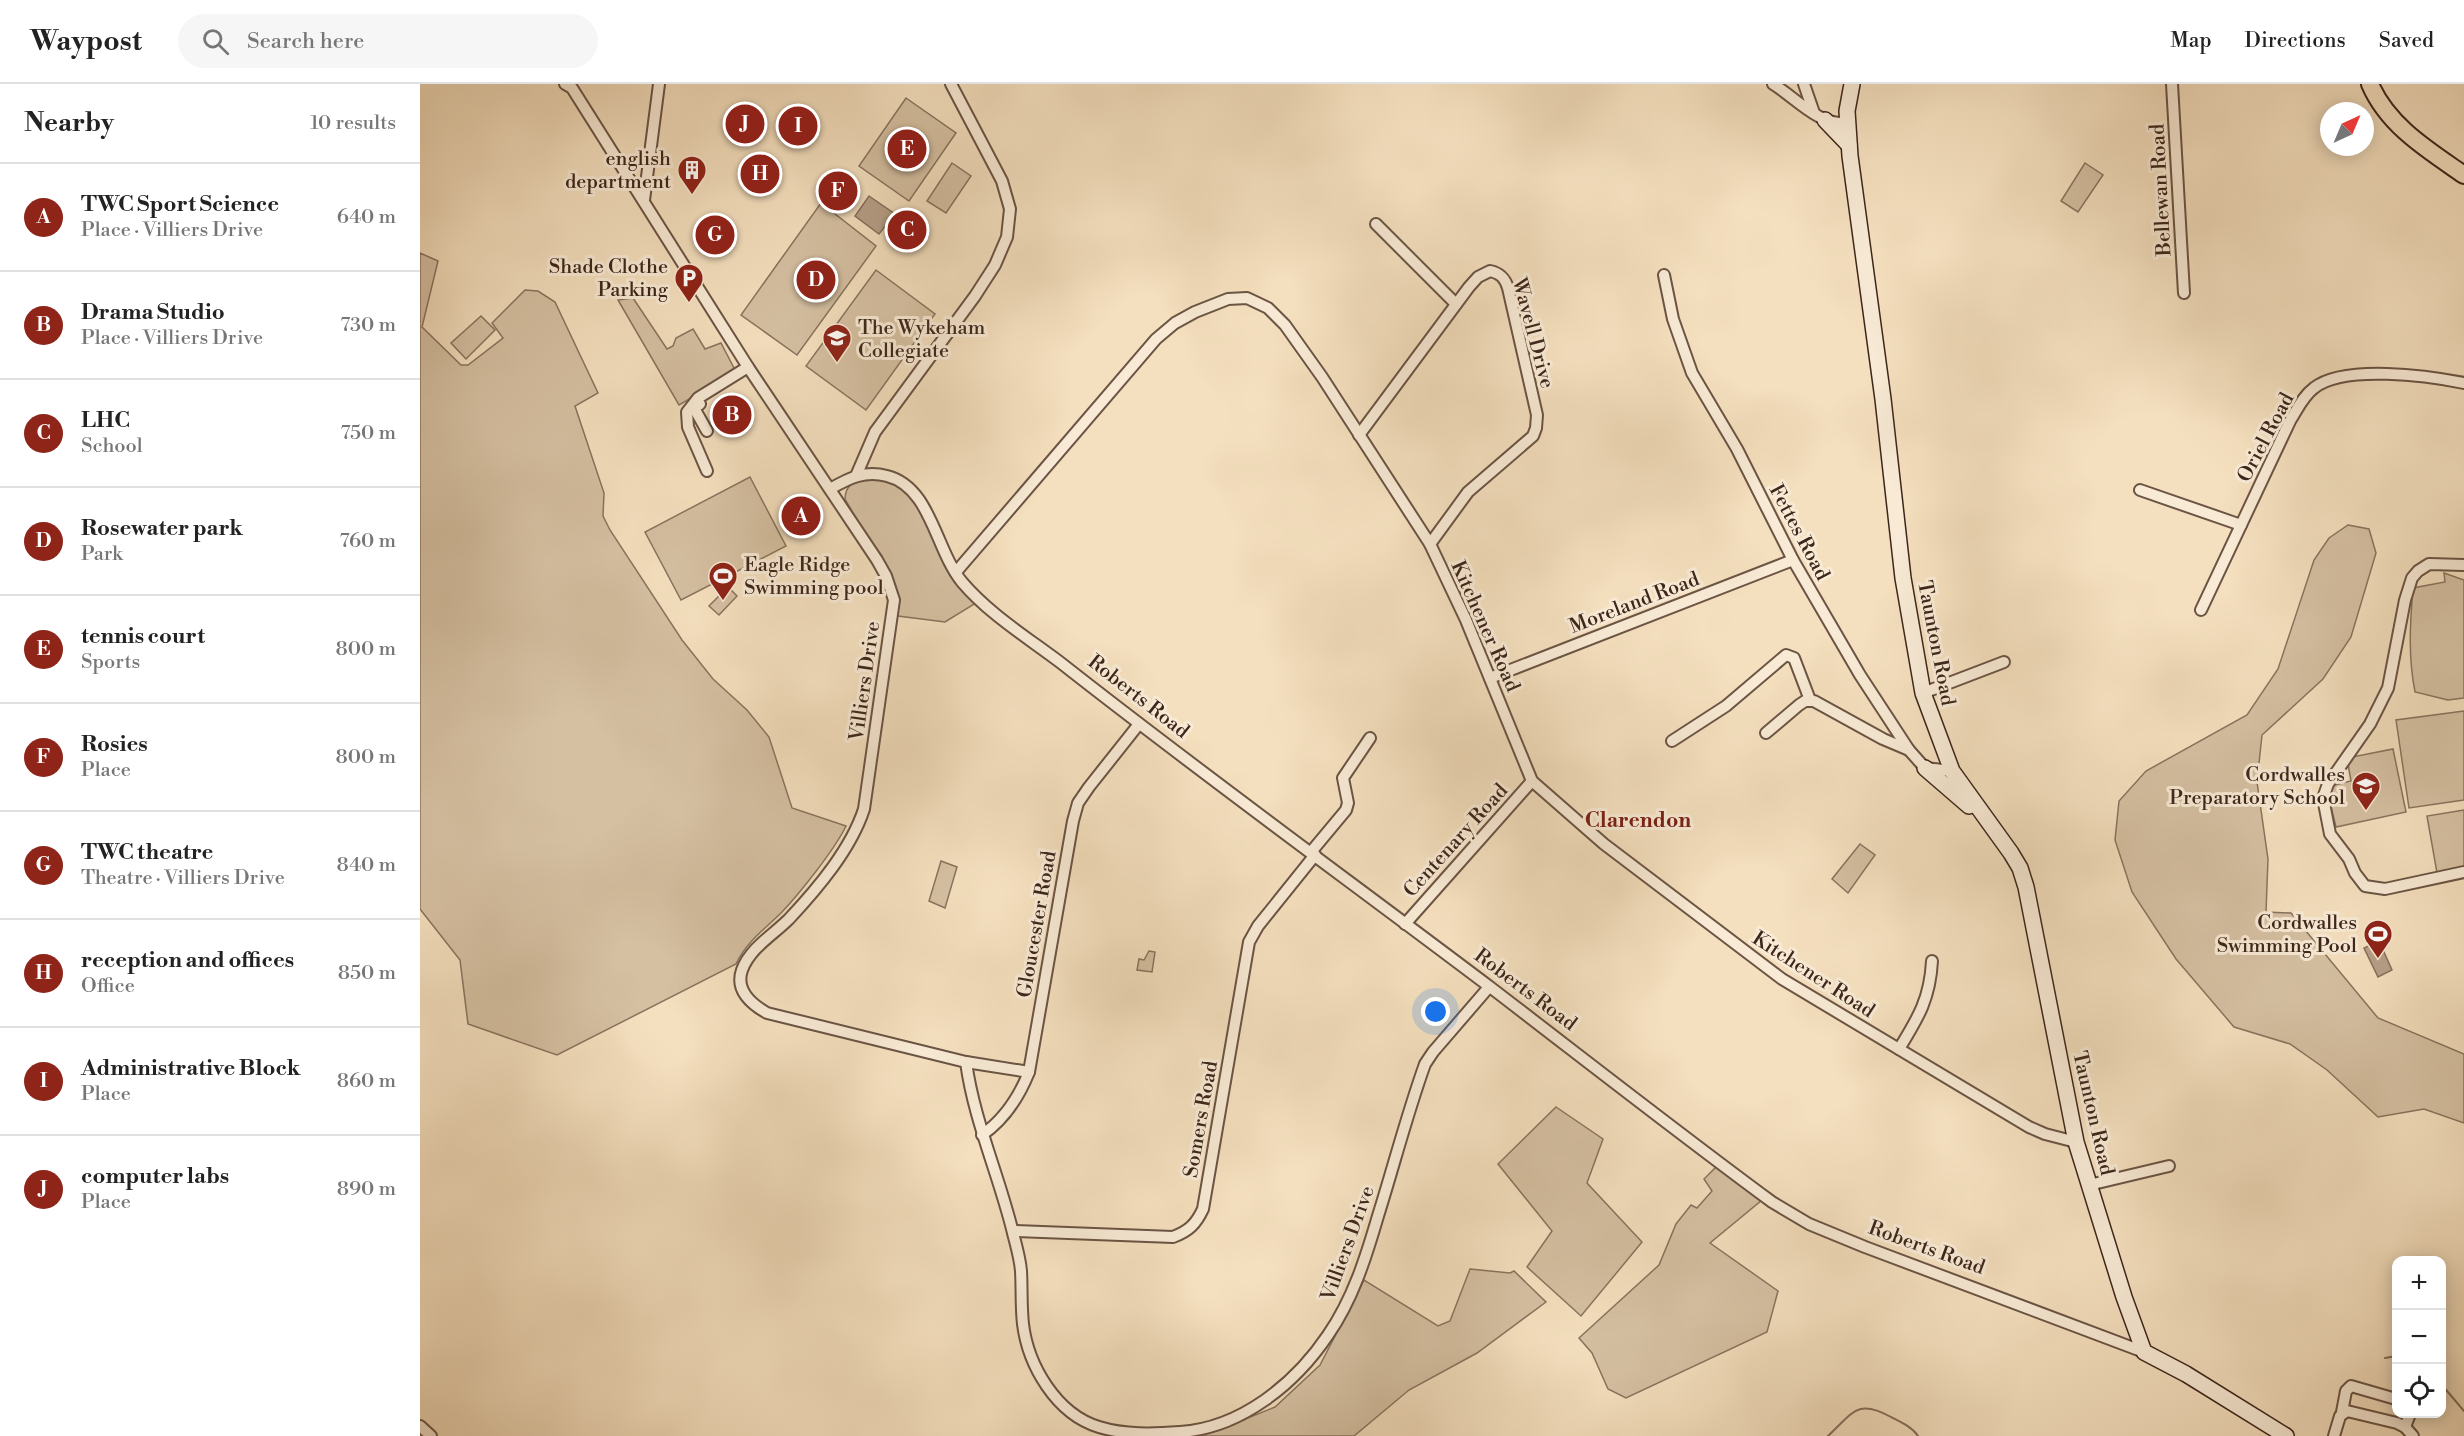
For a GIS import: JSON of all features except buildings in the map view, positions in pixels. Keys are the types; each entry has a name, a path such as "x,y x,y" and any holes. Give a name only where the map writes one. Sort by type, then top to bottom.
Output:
{"main road":[{"path":"2370,84 2386,112 2464,187"},
{"path":"2437,159 2464,175"}],"street":[{"name":"Villiers Drive","path":"565,84 572,88 750,370 886,576 894,600 864,808 846,849 789,919 750,956 742,971 740,985 747,999 767,1013 966,1062 1029,1072"},
{"path":"644,200 659,84"},
{"path":"856,476 875,432 975,296 995,265 1007,237 1010,209 1005,187 951,84"},
{"path":"1773,84 1820,117 1848,145"},
{"path":"1804,84 1820,117 1836,124 1846,123"},
{"name":"Taunton Road","path":"1852,84 1846,123 1848,145 1889,444 1903,578 1923,693 1952,771 2020,868 2026,888 2076,1142 2124,1297 2144,1352"},
{"name":"Bellewan Road","path":"2172,84 2184,293"},
{"path":"1376,225 1456,304"},
{"name":"Wavell Drive","path":"1359,435 1469,287 1485,273 1496,272 1505,280 1537,415 1536,428 1528,442 1468,492 1430,544"},
{"name":"Fettes Road","path":"1664,274 1673,319 1692,373 1737,449 1793,560 1860,675 1910,750 1925,768"},
{"name":"Kitchener Road","path":"956,573 1156,339 1175,323 1222,302 1247,298 1268,308 1285,325 1430,544 1466,620 1532,781 1604,844 1782,979 2029,1127 2045,1134 2076,1142"},
{"path":"707,431 694,408 750,370"},
{"path":"707,471 688,427 687,412 698,398 750,370"},
{"name":"Oriel Road","path":"2201,610 2290,421 2302,400 2313,388 2337,378 2370,375 2404,375 2464,383"},
{"name":"Roberts Road","path":"830,489 856,476 874,472 895,478 913,490 920,499 943,552 956,573 987,605 1138,724 1490,987 1772,1202 1809,1224 2144,1352 2186,1374 2286,1436"},
{"path":"2140,490 2241,525"},
{"name":"Moreland Road","path":"1490,678 1793,560"},
{"path":"2464,565 2429,564 2412,578 2405,600 2388,688 2370,723 2328,784 2323,803 2332,839 2365,886 2385,889 2464,872"},
{"path":"1672,741 1726,706 1786,654 1794,658 1810,700"},
{"path":"1923,693 2004,662"},
{"path":"1766,734 1799,705 1810,700 1820,703 1883,739 1910,750"},
{"name":"Gloucester Road","path":"982,1135 993,1128 1013,1104 1029,1072 1078,803 1138,724"},
{"name":"Somers Road","path":"1013,1231 1173,1237 1186,1232 1196,1223 1203,1209 1249,942 1258,926 1346,810 1348,803 1343,778 1370,738"},
{"path":"1925,768 1952,771"},
{"path":"1925,768 1952,793 1982,814"},
{"name":"Centenary Road","path":"1405,924 1532,781"},
{"path":"1899,1049 1927,998 1931,986 1932,961"},
{"name":"Villiers Drive","path":"966,1062 969,1090 1013,1231 1021,1268 1023,1324 1032,1362 1053,1394 1071,1410 1097,1427 1120,1432 1154,1434 1191,1431 1234,1418 1272,1396 1304,1367 1329,1335 1351,1296 1367,1253 1425,1064 1490,987"},
{"path":"2089,1185 2169,1166"},
{"path":"2334,1436 2346,1391 2351,1386 2392,1398"},
{"path":"2342,1412 2347,1411 2397,1423 2409,1432"},
{"path":"420,1426 431,1436"}],"shaded area":[{"path":"906,98 956,133 909,201 859,166"},
{"path":"952,163 971,176 946,213 927,201"},
{"path":"2085,163 2103,175 2078,212 2061,201"},
{"path":"869,196 895,214 879,234 855,216"},
{"path":"821,203 876,246 797,355 741,315"},
{"path":"420,253 438,261 422,327 461,365 468,365 503,338 492,323 525,290 538,291 555,302 598,393 575,406 604,493 603,516 610,530 682,640 713,679 747,710 769,737 792,808 846,826 807,883 782,912 751,942 736,964 557,1055 468,1024 460,960 420,909"},
{"path":"876,270 935,314 866,410 806,366"},
{"path":"633,298 667,349 673,346 676,338 693,329 705,349 721,343 736,372 679,405 618,300"},
{"path":"481,316 495,330 466,359 451,343"},
{"path":"868,476 899,485 910,492 950,574 976,603 945,622 898,616 896,588 845,499 849,486"},
{"path":"750,477 786,546 681,600 645,532"},
{"path":"2348,525 2369,529 2376,553 2351,637 2323,679 2262,735 2257,782 2268,859 2266,912 2291,913 2378,1018 2464,1054 2464,1123 2424,1109 2378,1117 2327,1070 2290,1044 2234,1027 2176,959 2132,892 2115,840 2119,801 2146,771 2247,715 2278,669 2314,560 2329,538"},
{"path":"2444,573 2464,580 2464,698 2448,700 2415,692 2410,653 2413,588 2445,582"},
{"name":"Eagle Ridge Swimming pool","path":"728,587 737,596 719,615 709,606"},
{"path":"2464,711 2464,800 2409,808 2396,720"},
{"path":"2393,749 2406,812 2336,827 2326,787 2351,781 2347,758"},
{"path":"2464,810 2464,869 2437,873 2427,816"},
{"path":"1860,844 1875,855 1848,893 1832,879"},
{"path":"941,861 957,867 945,908 929,901"},
{"name":"Cordwalles Swimming Pool","path":"2379,941 2392,970 2378,977 2364,948"},
{"path":"1149,951 1155,952 1152,972 1137,970 1139,959 1144,960"},
{"path":"1556,1107 1603,1139 1587,1183 1642,1242 1581,1316 1527,1267 1552,1231 1498,1164"},
{"path":"1716,1167 1762,1200 1710,1243 1778,1291 1767,1332 1626,1398 1608,1389 1592,1353 1579,1338 1659,1265 1676,1224 1691,1205 1697,1208 1712,1191 1704,1179"},
{"path":"1470,1269 1510,1273 1514,1271 1546,1302 1477,1353 1409,1390 1354,1436 1192,1436 1218,1430 1275,1407 1320,1365 1364,1280 1438,1326 1450,1321"}],"waterway":[{"path":"2385,1358 2392,1357"},
{"path":"2446,1390 2464,1411"},
{"path":"1828,1436 1850,1415 1863,1409 1880,1411 1909,1427 1918,1436"}],"place":[{"name":"computer labs","path":"745,124"},
{"name":"Administrative Block","path":"798,126"},
{"name":"tennis court","path":"907,149"},
{"name":"reception and offices","path":"760,174"},
{"name":"Rosies","path":"838,191"},
{"name":"english department","path":"692,196"},
{"name":"LHC","path":"907,230"},
{"name":"TWC theatre","path":"715,235"},
{"name":"Rosewater park","path":"816,280"},
{"name":"Shade Clothe Parking","path":"689,304"},
{"name":"The Wykeham Collegiate","path":"837,364"},
{"name":"Drama Studio","path":"732,415"},
{"name":"TWC Sport Science","path":"801,516"},
{"name":"Eagle Ridge Swimming pool","path":"723,602"},
{"name":"Cordwalles Preparatory School","path":"2366,812"},
{"name":"Cordwalles Swimming Pool","path":"2378,960"}],"district":[{"name":"Clarendon","path":"1638,820"}]}
